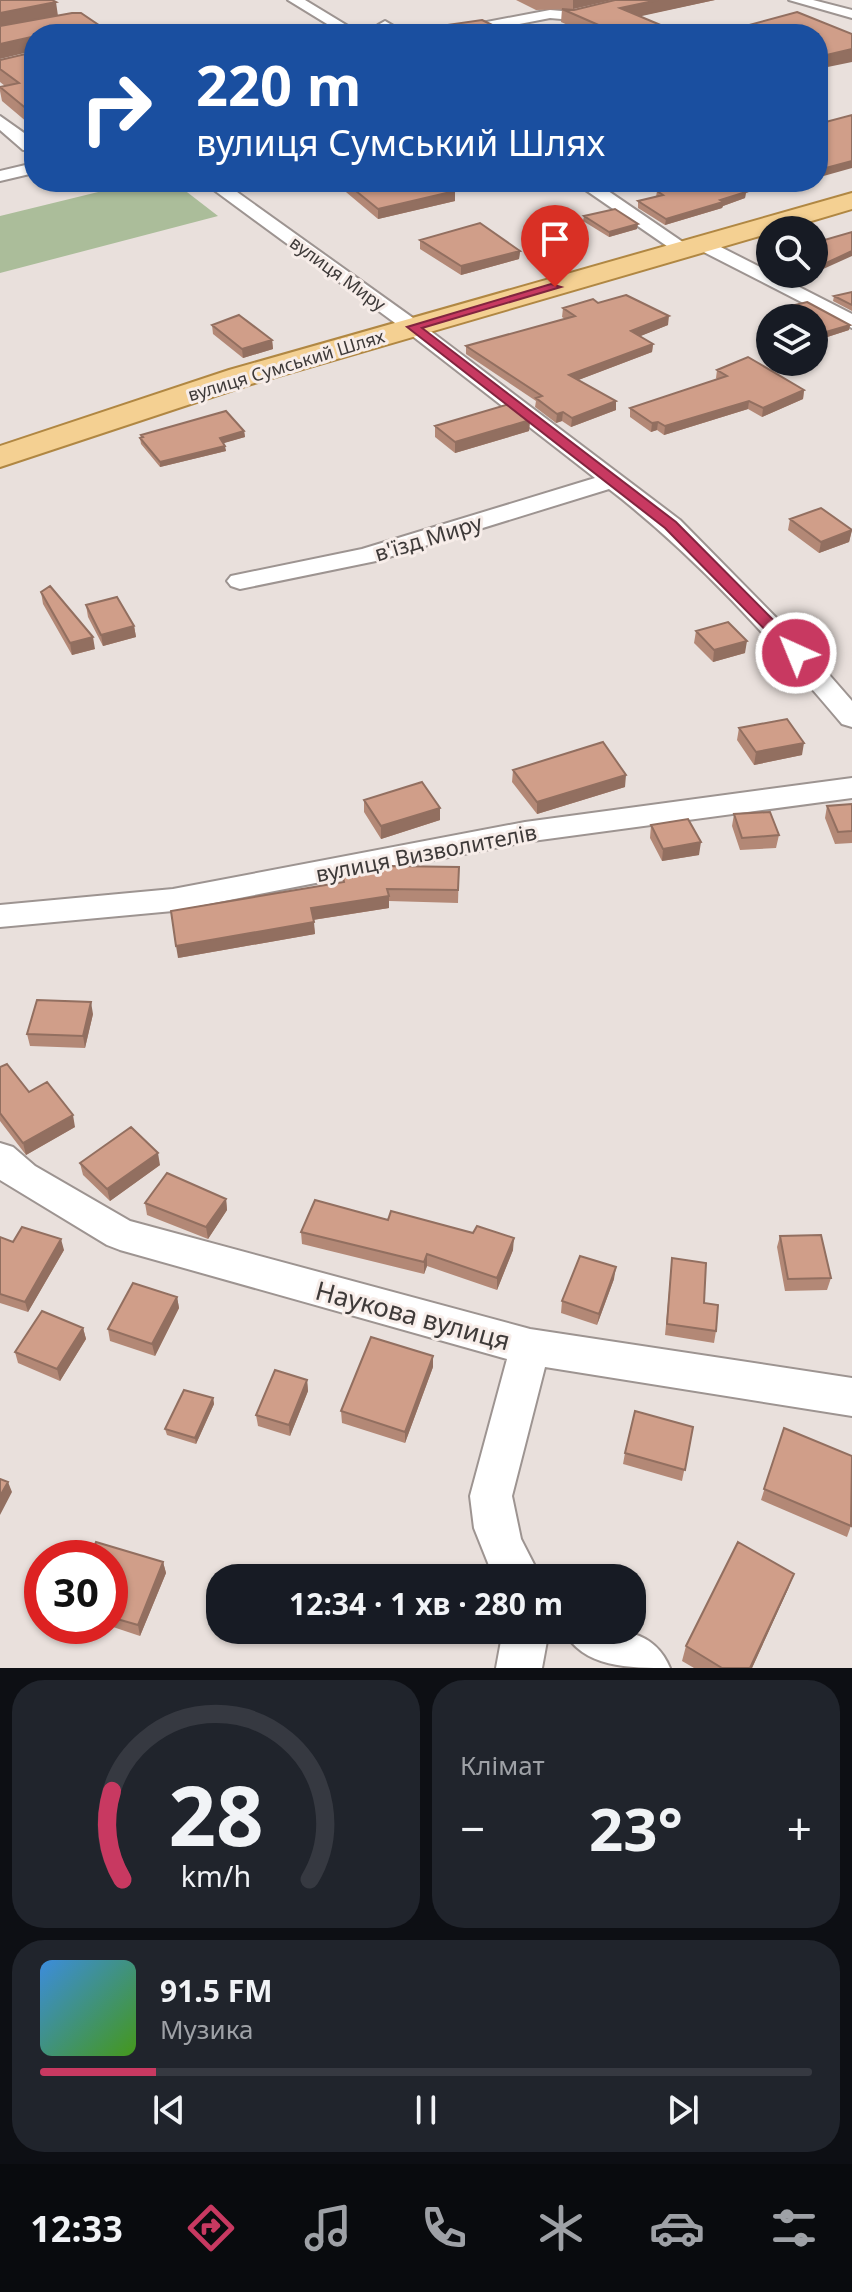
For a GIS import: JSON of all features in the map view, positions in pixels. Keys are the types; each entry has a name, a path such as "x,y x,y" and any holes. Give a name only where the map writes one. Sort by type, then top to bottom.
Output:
{"main road":[{"name":"вулиця Сумський Шлях","path":"0,457 240,377 852,201"}],"street":[{"path":"295,0 336,24"},
{"path":"498,24 550,14 573,16 644,0"},
{"path":"796,0 852,14"},
{"path":"0,121 24,142"},
{"path":"0,176 24,170"},
{"name":"вулиця Миру","path":"226,192 413,327 671,525 796,653 852,718"},
{"path":"600,192 694,246 852,322"},
{"name":"в'їзд Миру","path":"240,581 367,556 613,480"},
{"name":"вулиця Визволителів","path":"0,916 173,900 525,832 852,788"},
{"name":"Наукова вулиця","path":"0,1158 22,1177 120,1234 530,1347 852,1397"},
{"path":"511,1564 492,1514 491,1496 530,1347"},
{"path":"519,1668 523,1644"},
{"path":"608,1644 647,1668"}],"green space":[{"path":"98,192 187,192 218,216 0,273 0,216"}],"building":[{"path":"0,0 52,0 56,2 0,13"},
{"path":"615,0 658,0 620,8 658,24 596,24 562,9 574,10"},
{"path":"797,12 827,24 753,24"},
{"path":"72,13 81,13 97,24 24,24 24,39 0,44 0,26"},
{"path":"482,20 490,24 454,24"},
{"path":"828,24 852,34 852,49 828,55"},
{"path":"24,54 24,107 0,87 19,83 0,69 0,60"},
{"path":"852,115 852,161 828,167 828,121"},
{"path":"357,192 451,192 378,209"},
{"path":"658,192 746,192 666,219 638,201 663,195"},
{"path":"615,209 638,224 609,232 584,216"},
{"path":"480,223 520,251 461,266 420,240"},
{"path":"852,232 852,251 828,262 828,239"},
{"path":"852,292 852,305 834,296"},
{"path":"626,295 669,316 631,331 653,344 569,375 616,401 572,418 563,412 557,414 536,398 542,396 466,346 575,316 563,308 593,299 598,303"},
{"path":"828,313 850,325 828,331"},
{"path":"239,315 272,340 242,349 212,325"},
{"path":"748,357 756,362 756,376 780,376 804,390 763,408 749,401 665,426 652,423 630,408 727,376 717,370"},
{"path":"509,404 530,420 455,442 435,426"},
{"path":"226,411 244,431 220,438 225,446 160,462 140,438 143,437 141,435"},
{"path":"821,508 852,530 821,542 790,519"},
{"path":"50,586 93,637 70,643 41,592"},
{"path":"117,597 134,626 101,635 86,605"},
{"path":"728,622 747,641 714,650 696,631"},
{"path":"787,719 804,743 756,752 739,728"},
{"path":"603,742 626,775 537,802 513,770"},
{"path":"422,782 440,808 381,826 364,800"},
{"path":"852,804 852,831 838,832 827,806"},
{"path":"770,812 779,835 742,838 734,814"},
{"path":"688,819 701,842 663,849 651,825"},
{"path":"390,866 459,867 458,890 387,889 389,896 311,908 314,922 176,946 171,911 344,882 342,872"},
{"path":"37,1000 91,1002 83,1036 27,1034"},
{"path":"7,1064 29,1092 47,1082 73,1115 23,1143 0,1113 0,1067"},
{"path":"131,1127 158,1153 107,1189 80,1163"},
{"path":"167,1173 226,1199 206,1227 145,1203"},
{"path":"315,1200 388,1220 391,1211 473,1233 477,1226 514,1238 497,1278 427,1254 424,1262 301,1232"},
{"path":"22,1227 61,1239 25,1302 0,1294 0,1237 13,1242"},
{"path":"821,1235 831,1278 788,1279 780,1236"},
{"path":"580,1256 616,1267 599,1314 562,1301"},
{"path":"672,1258 706,1263 704,1303 718,1305 716,1331 667,1324"},
{"path":"133,1283 177,1297 152,1344 108,1329"},
{"path":"42,1311 83,1328 57,1369 15,1352"},
{"path":"371,1337 433,1356 405,1432 341,1411"},
{"path":"275,1370 307,1380 289,1425 256,1415"},
{"path":"184,1390 213,1398 195,1438 165,1429"},
{"path":"635,1411 693,1427 685,1470 625,1453"},
{"path":"784,1428 852,1456 851,1526 764,1489"},
{"path":"0,1479 8,1482 0,1496"},
{"path":"738,1542 794,1574 750,1668 722,1668 686,1646"},
{"path":"128,1552 163,1562 138,1625 128,1622"}],"route":[{"path":"555,287 413,327 671,525 796,653"}]}
